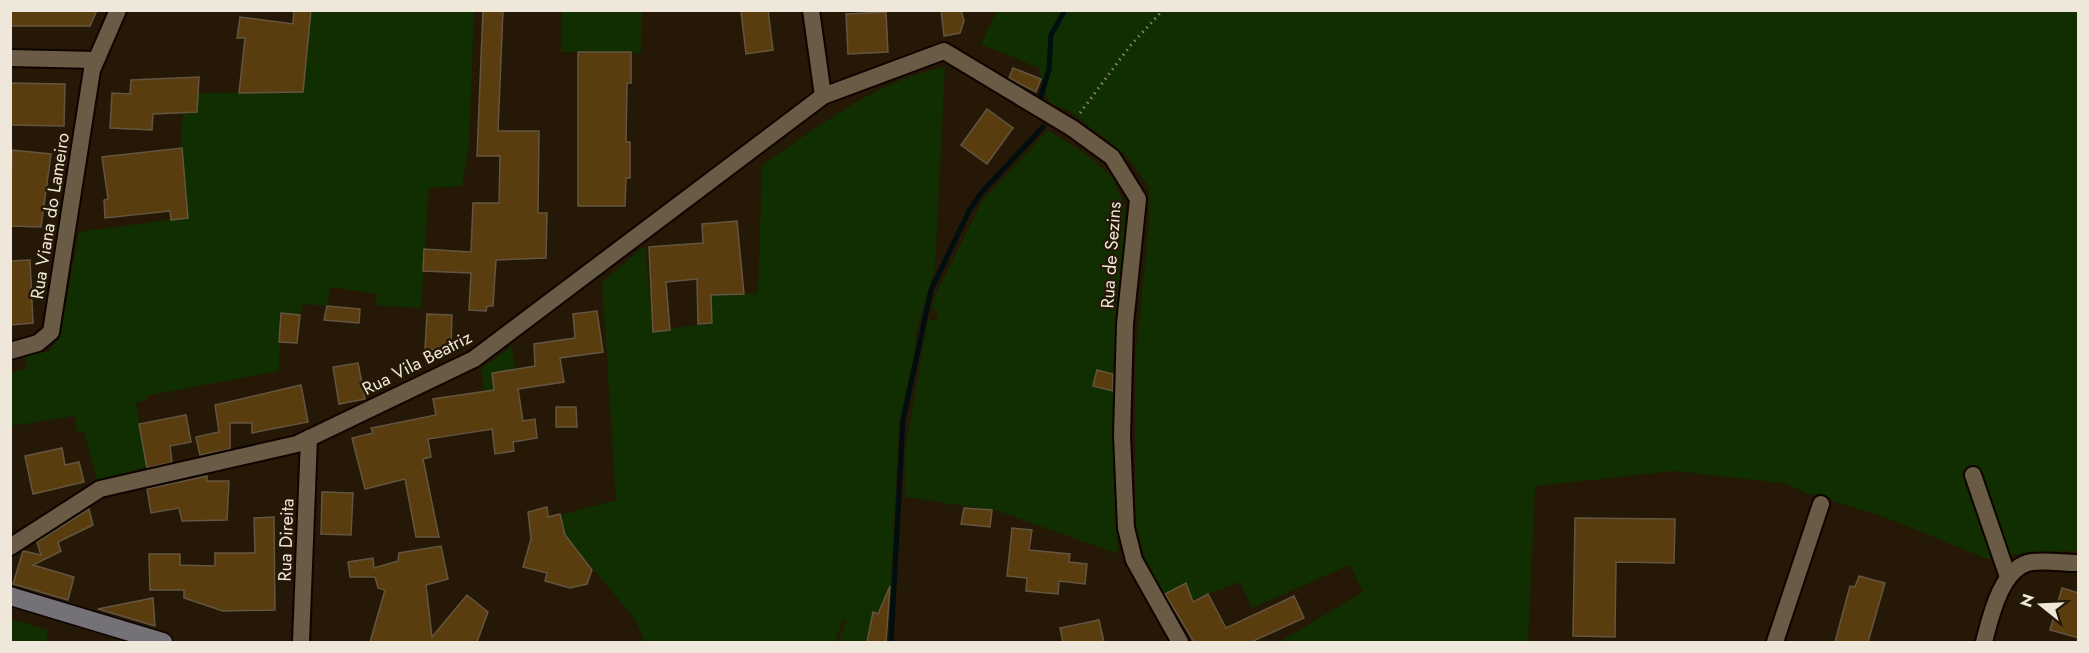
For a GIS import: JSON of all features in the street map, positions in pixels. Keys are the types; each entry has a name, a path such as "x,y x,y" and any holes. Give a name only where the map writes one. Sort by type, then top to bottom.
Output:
{"main road":[{"path":"10,596 163,642"}],"street":[{"name":"Rua Viana do Lameiro","path":"10,351 38,343 51,332 95,60 118,10"},
{"path":"811,10 823,96"},
{"name":"Rua de Sezins","path":"823,96 944,51 1072,128 1112,157 1138,199 1125,324 1122,435 1126,528 1134,560 1180,642"},
{"path":"10,58 95,60"},
{"name":"Rua Vila Beatriz","path":"10,547 100,489 297,444 474,359 823,96"},
{"name":"Rua Direita","path":"301,642 309,438"},
{"path":"1973,475 2008,577"},
{"path":"1775,642 1821,504"},
{"path":"1989,641 1995,602 2008,577 2029,562 2079,563"}],"path":[{"path":"1072,128 1091,96 1130,46 1163,10"}],"green space":[{"path":"997,10 2078,11 2078,551 2030,552 1987,559 1887,518 1807,493 1783,483 1675,471 1535,486 1528,642 1279,642 1363,592 1350,565 1252,608 1240,582 1192,600 1185,583 1162,596 1148,568 1135,523 1135,361 1149,225 1149,187 1125,154 1069,111 1049,103 1039,68 981,44"},
{"path":"311,11 474,11 469,146 462,186 429,188 421,308 376,305 377,294 330,287 327,306 303,304 300,315 281,313 279,371 146,396 147,400 136,402 147,466 98,484 84,432 77,433 75,416 11,426 11,373 27,368 24,355 49,351 60,337 79,232 188,217 181,139 183,113 197,112 198,93 303,92"},
{"path":"562,11 642,11 641,53 561,52"},
{"path":"945,67 935,268 916,332 915,351 899,422 890,608 881,606 878,614 873,613 867,642 838,642 846,620 843,618 835,642 645,642 635,619 565,535 560,515 616,500 602,282 645,246 653,331 712,323 711,295 758,293 762,165 872,94 920,73"},
{"path":"1048,130 1086,154 1112,177 1125,206 1124,249 1113,374 1097,371 1093,386 1113,391 1118,554 998,511 905,497 905,451 928,319 935,321 938,311 931,308 936,294 982,201"},
{"path":"512,346 515,369 492,373 494,390 488,412 481,368"},
{"path":"10,619 48,630 47,642 11,642"}],"building":[{"path":"10,10 97,10 90,26 10,26"},
{"path":"294,10 311,10 303,92 239,93 245,38 237,38 240,17 293,24"},
{"path":"483,10 503,10 498,131 539,131 538,213 547,213 546,258 496,260 493,306 487,306 486,311 469,310 471,273 423,271 424,249 471,252 473,203 499,203 500,156 477,156"},
{"path":"768,10 773,50 746,54 741,11"},
{"path":"941,10 961,10 964,21 960,33 944,36"},
{"path":"886,12 888,52 848,54 846,14"},
{"path":"578,52 631,52 631,83 627,83 626,142 630,142 630,178 626,178 625,206 578,206"},
{"path":"1013,68 1041,79 1036,92 1009,78"},
{"path":"199,77 197,112 153,114 152,130 110,128 112,93 130,94 131,80"},
{"path":"10,83 65,84 64,126 10,125"},
{"path":"987,109 1013,128 987,164 961,145"},
{"path":"182,148 188,218 171,220 170,211 105,218 104,200 108,199 102,157"},
{"path":"12,150 51,154 41,227 10,226"},
{"path":"737,221 744,294 711,295 712,323 698,324 697,279 666,282 670,330 653,332 649,247 703,243 702,224"},
{"path":"30,260 33,323 10,325 10,261"},
{"path":"327,306 360,309 359,323 324,320"},
{"path":"597,311 603,352 560,358 564,382 518,389 523,421 535,419 537,438 513,442 514,451 495,454 492,429 428,439 431,457 423,459 439,537 416,537 405,479 365,489 352,438 373,433 371,428 436,415 433,399 494,390 492,373 535,366 534,344 575,338 573,314"},
{"path":"281,313 300,315 297,343 279,342"},
{"path":"427,314 452,315 451,345 444,345 444,350 425,349"},
{"path":"358,363 365,399 339,404 333,367"},
{"path":"1097,370 1113,374 1113,391 1093,386"},
{"path":"301,385 308,422 252,433 252,423 230,423 230,449 200,455 196,437 219,432 215,405"},
{"path":"556,407 576,407 577,427 556,427"},
{"path":"186,415 191,442 170,446 172,462 147,468 139,424"},
{"path":"62,448 65,465 79,462 84,482 33,494 25,456"},
{"path":"207,476 207,481 229,481 227,520 182,521 179,508 151,513 147,489"},
{"path":"322,492 353,493 351,535 321,534"},
{"path":"547,507 548,517 560,514 565,535 592,570 587,584 570,588 545,581 547,573 523,567 531,539 528,512"},
{"path":"964,508 992,510 990,527 961,524"},
{"path":"89,509 93,525 58,542 61,551 33,565 74,577 68,600 13,584 23,551 41,555 37,542"},
{"path":"274,517 275,610 223,611 184,598 184,590 150,590 149,554 180,554 180,565 215,566 215,553 255,553 254,518"},
{"path":"1575,518 1675,519 1674,563 1616,562 1615,637 1573,636"},
{"path":"1012,528 1032,530 1029,550 1070,554 1069,562 1087,564 1085,584 1059,581 1058,594 1026,591 1027,578 1007,576"},
{"path":"441,546 448,579 426,585 432,637 467,595 488,612 477,642 370,642 385,590 378,588 375,577 350,577 348,562 373,558 374,568 398,561 399,553"},
{"path":"1859,576 1885,583 1868,642 1835,642 1850,586 1855,587"},
{"path":"1186,583 1193,602 1208,594 1226,628 1294,596 1304,618 1251,642 1194,642 1165,594"},
{"path":"890,586 886,642 867,642 873,612 878,614"},
{"path":"2062,588 2079,593 2079,638 2050,630"},
{"path":"153,598 155,626 98,609"},
{"path":"1099,620 1104,642 1063,642 1060,628"}],"waterway":[{"path":"1040,99 1049,70 1051,35 1065,10"},
{"path":"891,642 903,420 931,290 970,209 982,192 1043,127"}]}
